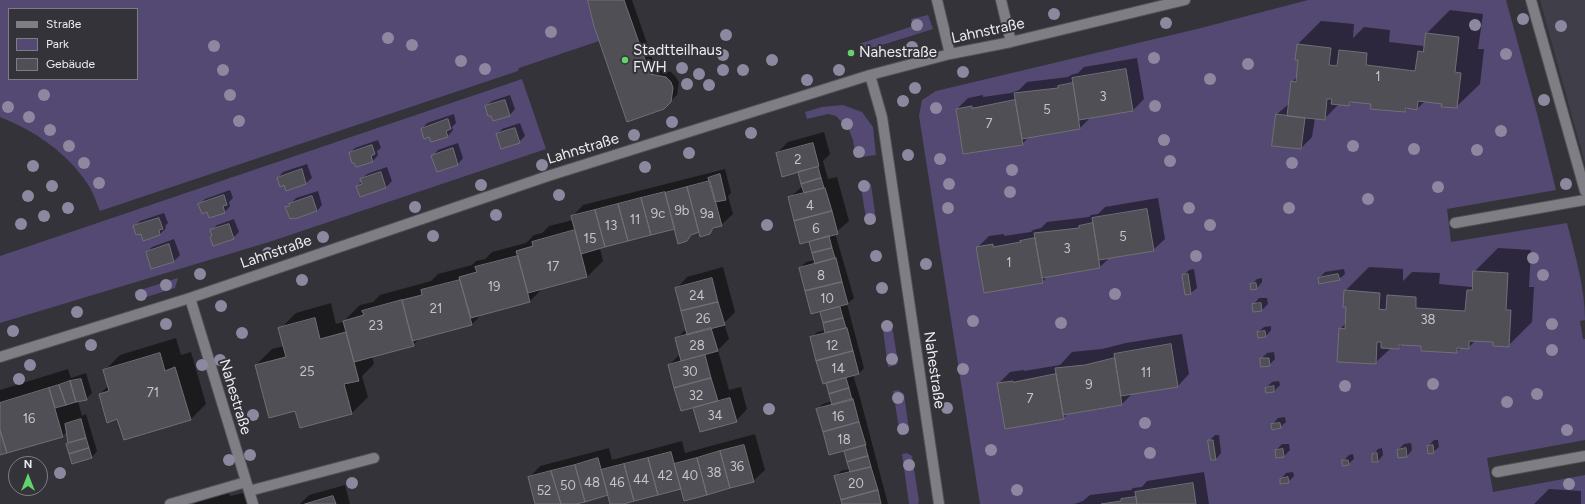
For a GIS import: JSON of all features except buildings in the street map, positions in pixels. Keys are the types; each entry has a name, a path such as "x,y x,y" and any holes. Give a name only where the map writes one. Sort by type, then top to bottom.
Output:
{"street":[{"path":"938,0 950,54"},
{"path":"1001,0 1010,42"},
{"name":"Lahnstraße","path":"0,357 190,298 548,176 870,75 950,54 1010,42 1165,2 1185,0"},
{"path":"1531,0 1585,191"},
{"name":"Nahestraße","path":"870,75 882,117 939,504"},
{"path":"1455,223 1585,200"},
{"name":"Nahestraße","path":"190,298 253,504"},
{"path":"1498,472 1585,456"},
{"path":"170,504 374,458"}],"shaded area":[{"path":"1540,0 1585,0 1585,163"}],"green space":[{"path":"0,0 588,0 599,41 519,68 518,71 100,211 93,193 79,172 49,144 0,117"},
{"path":"1308,0 1506,0 1556,190 1447,209 1451,242 1567,223 1579,271 1585,308 1585,320 1580,321 1583,339 1585,339 1585,440 1487,458 1493,492 1585,475 1585,504 980,504 919,116 922,100 936,91 1201,28"},
{"path":"928,15 933,29 860,52 859,44 913,26 911,19"},
{"path":"522,79 546,149 269,242 0,323 0,256"},
{"path":"843,105 862,112 873,127 876,155 856,158 853,140 849,130 836,116 828,114 807,119 805,112 822,107"},
{"path":"865,180 871,184 876,220 875,223 867,225 860,181"},
{"path":"178,278 175,288 140,299 134,292"},
{"path":"882,323 892,326 898,362 896,365 888,367"},
{"path":"898,390 904,394 909,430 908,433 900,435 893,391"},
{"path":"907,453 912,456 919,501 918,504 909,504 902,454"}],"place":[{"name":"Nahestraße","path":"851,53"},
{"name":"Stadtteilhaus FWH","path":"625,60"}]}
